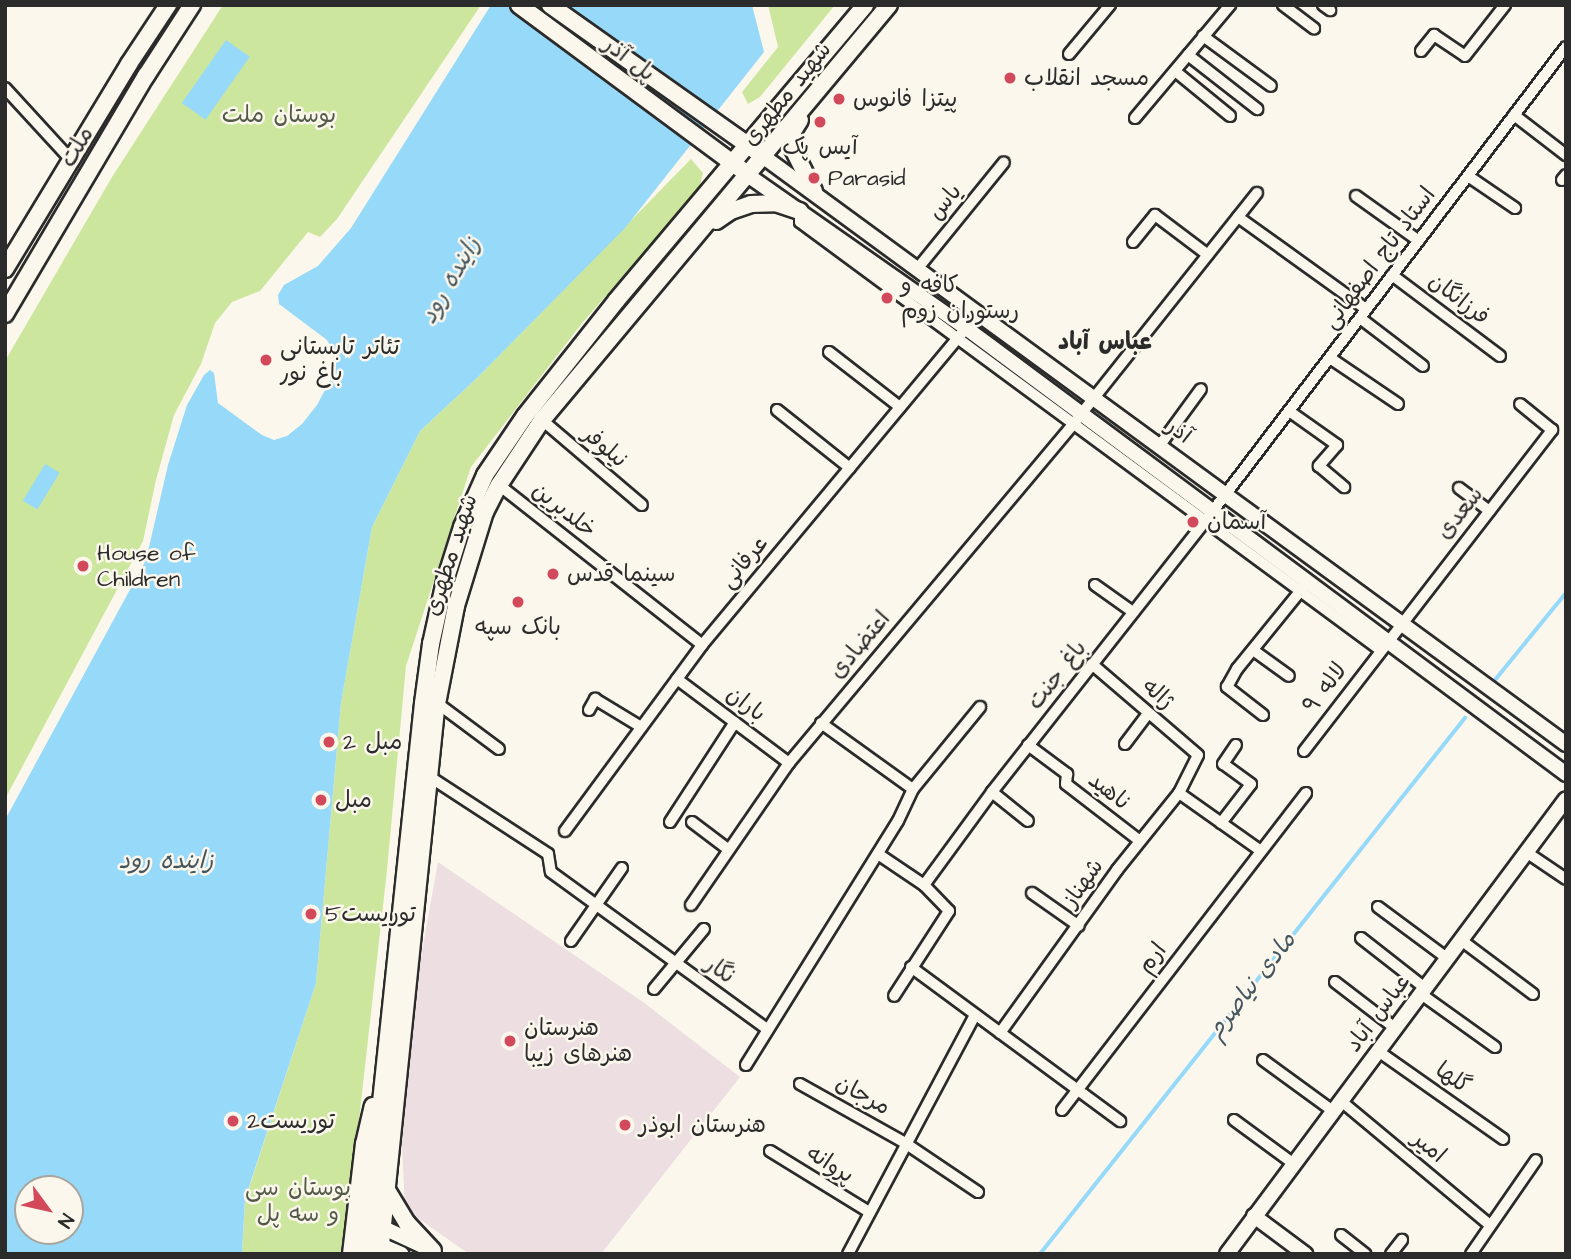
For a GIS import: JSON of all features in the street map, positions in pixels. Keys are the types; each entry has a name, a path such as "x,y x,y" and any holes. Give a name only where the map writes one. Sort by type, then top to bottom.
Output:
{"main road":[{"name":"ملت","path":"5,269 168,5"},
{"name":"ملت","path":"5,314 146,76 192,5"},
{"name":"پل آذر","path":"519,5 749,176"},
{"name":"پل آذر","path":"550,5 764,157"},
{"name":"شهید مطهری","path":"373,1248 383,1088 431,644 445,581 462,527 485,475 525,416 616,301 713,189 865,5"},
{"name":"شهید مطهری","path":"376,1225 387,1190 437,703 467,563 485,512 499,485 542,420 628,313 749,176 889,5"},
{"path":"814,191 793,149 793,131 815,95"},
{"path":"728,130 741,133 772,117"},
{"path":"712,149 718,168 713,189"},
{"name":"آذر","path":"764,157 1566,744"},
{"name":"آذر","path":"749,176 800,211 1383,645 1566,774"},
{"path":"703,230 731,211 751,204 775,203 800,211"},
{"path":"1459,697 1474,677"},
{"name":"عباس آباد","path":"1227,1254 1566,799"},
{"path":"351,1254 364,1144 371,1108 383,1088"},
{"path":"387,1190 407,1223 435,1252"},
{"path":"1254,1216 1305,1254"},
{"path":"376,1225 435,1252"},
{"path":"373,1248 401,1254"}],"street":[{"path":"1069,54 1110,5"},
{"path":"1135,118 1230,5"},
{"path":"1283,5 1314,28"},
{"path":"1421,51 1434,35 1465,56 1505,5"},
{"path":"1203,36 1271,86"},
{"name":"استاد تاج اصفهانی","path":"1226,493 1564,52"},
{"path":"1188,55 1257,109"},
{"path":"1175,71 1230,116"},
{"path":"5,88 72,160"},
{"path":"1514,115 1566,155"},
{"name":"یاس","path":"918,268 1004,163"},
{"path":"1468,176 1516,208"},
{"name":"اعتضادی","path":"691,905 789,762 1078,418 1257,193"},
{"path":"1356,196 1419,241"},
{"path":"1133,242 1155,215 1208,255"},
{"path":"1238,217 1363,314 1423,366"},
{"name":"فرزانگان","path":"1392,275 1500,356"},
{"name":"عرفانی","path":"565,831 702,645 962,333"},
{"path":"829,352 900,407"},
{"path":"1330,358 1398,404"},
{"path":"1160,445 1201,389"},
{"name":"سعدی","path":"1383,645 1552,430 1520,404"},
{"path":"777,410 850,468"},
{"path":"1289,411 1337,445 1319,466 1344,487"},
{"name":"نیلوفر","path":"542,420 642,505"},
{"name":"خلدبرین","path":"499,485 702,645"},
{"path":"1459,488 1489,511"},
{"name":"باغ جنت","path":"924,885 1028,745 1226,493"},
{"path":"1095,585 1133,612"},
{"path":"1263,715 1227,687 1304,586"},
{"name":"۹ لاله","path":"1304,751 1383,645"},
{"path":"1253,650 1289,677"},
{"name":"ژاله","path":"1092,664 1198,755"},
{"name":"باران","path":"677,679 789,762"},
{"path":"589,710 595,699 642,727"},
{"path":"437,703 499,748"},
{"path":"746,1065 878,854 913,789 980,707"},
{"path":"1125,744 1148,714"},
{"path":"670,822 735,722"},
{"path":"821,723 913,789"},
{"name":"ناهید","path":"1028,745 1067,774 1066,784 1140,841"},
{"path":"1221,823 1251,784 1223,764 1236,745"},
{"name":"شهناز","path":"1000,1033 1178,793 1198,755"},
{"name":"نگار","path":"430,777 548,854 551,872 767,1029"},
{"path":"992,792 1028,821"},
{"path":"1178,793 1261,851"},
{"name":"ارم","path":"1062,1110 1306,793"},
{"path":"692,821 729,850"},
{"path":"1526,852 1566,879"},
{"path":"878,854 924,885 949,911 894,996"},
{"path":"571,941 622,868"},
{"path":"1032,892 1079,926"},
{"path":"1378,907 1447,958"},
{"path":"654,989 704,929"},
{"path":"1362,938 1423,991 1495,1047"},
{"path":"1461,940 1533,994"},
{"path":"911,967 1120,1121"},
{"path":"1335,982 1395,1028"},
{"path":"848,1254 975,1015"},
{"name":"گلها","path":"1378,1051 1503,1139"},
{"name":"امیر","path":"1263,1060 1337,1106 1490,1225"},
{"name":"مرجان","path":"800,1084 905,1143 978,1192"},
{"path":"1234,1120 1294,1164"},
{"name":"پروانه","path":"770,1151 869,1212"},
{"path":"1471,1254 1536,1160"},
{"path":"1341,1234 1365,1254"},
{"path":"1391,1254 1402,1240"}],"shaded area":[{"path":"438,862 643,1002 740,1077 601,1254 469,1254 405,1209 399,1079"}],"green space":[{"name":"بوستان ملت","path":"223,5 481,5 337,219 320,237 308,232 260,291 232,302 215,323 201,364 174,415 143,541 5,799 5,361 112,177"},
{"path":"768,5 835,5 760,97 748,104 742,92 778,47"},
{"name":"بوستان سی و سه پل","path":"691,159 703,173 699,189 583,322 471,467 406,666 387,870 344,1254 242,1254 245,1200 316,983 341,703 372,527 420,431 477,378"}],"water":[{"name":"زاینده رود","path":"491,5 752,5 764,52 625,228 477,378 420,431 372,527 341,703 316,983 245,1199 242,1254 5,1254 5,820 146,560 168,465 187,405 204,375 210,370 214,373 218,403 262,435 274,440 287,436 302,424 317,405 335,371 333,351 327,340 279,304 278,295 284,285 318,266 351,228"},
{"path":"226,40 250,57 206,120 182,103"},
{"path":"45,464 60,473 37,510 23,501"}],"waterway":[{"name":"مادی نیاصرم","path":"1495,680 1566,593"},
{"name":"مادی نیاصرم","path":"1040,1254 1465,718"}],"place":[{"name":"مسجد انقلاب","path":"1010,78"},
{"name":"پیتزا فانوس","path":"839,99"},
{"name":"آیس پک","path":"820,122"},
{"name":"Parasid","path":"814,178"},
{"name":"کافه و رستوران زوم","path":"887,298"},
{"name":"تئاتر تابستانی باغ نور","path":"266,360"},
{"name":"آسمان","path":"1193,522"},
{"name":"House of Children","path":"83,566"},
{"name":"سینما قدس","path":"553,574"},
{"name":"بانک سپه","path":"518,602"},
{"name":"مبل 2","path":"329,742"},
{"name":"مبل","path":"321,800"},
{"name":"توریست5","path":"311,914"},
{"name":"هنرستان هنرهای زیبا","path":"510,1041"},
{"name":"توریست2","path":"233,1121"},
{"name":"هنرستان ابوذر","path":"625,1125"}],"district":[{"name":"عباس آباد","path":"1105,343"}]}
